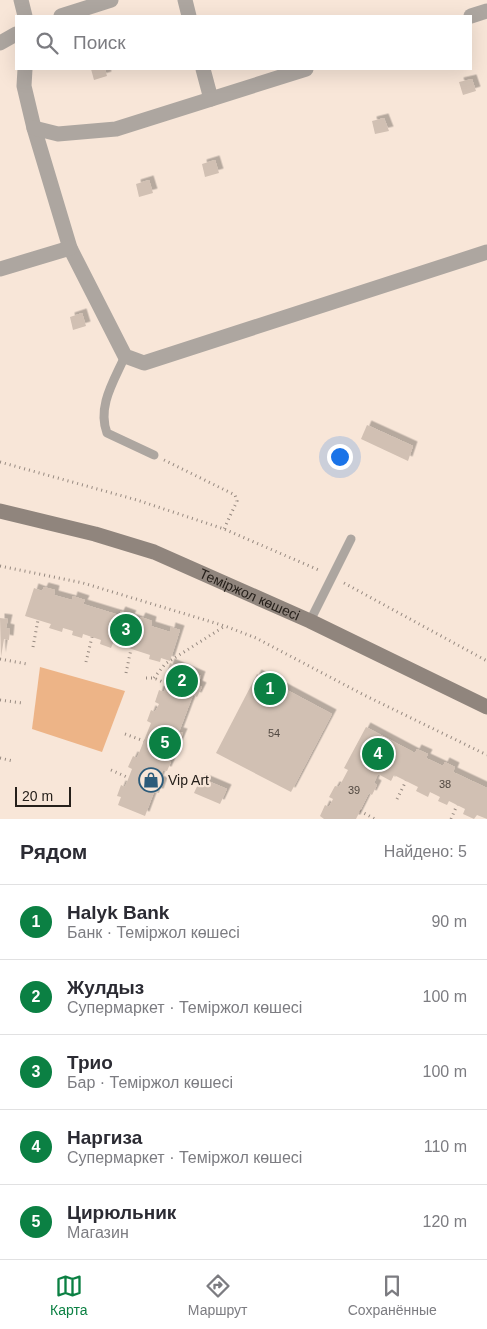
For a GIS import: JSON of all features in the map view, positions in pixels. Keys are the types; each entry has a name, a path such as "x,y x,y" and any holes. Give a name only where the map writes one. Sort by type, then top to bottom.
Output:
{"street":[{"path":"21,0 25,15"},
{"path":"64,15 111,0"},
{"path":"185,0 189,15"},
{"path":"472,16 487,11"},
{"path":"0,43 15,35"},
{"path":"25,70 24,86 34,128 70,248 125,356 144,362 487,252"},
{"path":"203,70 210,99"},
{"path":"34,128 58,134 116,129 303,70"},
{"path":"0,269 70,248"},
{"name":"Теміржол көшесі","path":"0,511 95,534 154,552 310,620 487,707"}],"lane":[{"path":"125,356 103,407 102,420 107,433 154,455"},
{"path":"310,620 352,539"}],"path":[{"path":"154,455 234,495 237,500 224,528"},
{"path":"0,462 137,500 224,528 332,576 487,661"},
{"path":"0,566 83,583 225,626 256,638 364,696 487,755"},
{"path":"33,647 38,620"},
{"path":"154,678 165,664 225,626"},
{"path":"86,662 92,637"},
{"path":"126,672 131,649"},
{"path":"0,659 27,664"},
{"path":"146,678 154,678 167,684"},
{"path":"0,700 22,703"},
{"path":"125,734 144,741"},
{"path":"0,758 13,761"},
{"path":"111,770 129,778"},
{"path":"397,799 406,781"},
{"path":"451,819 457,805"},
{"path":"360,811 375,819"}],"shaded area":[{"path":"40,667 125,691 102,752 32,729"}],"building":[{"path":"91,70 105,70 107,76 94,80"},
{"path":"472,79 476,91 463,95 459,82"},
{"path":"384,118 389,131 375,134 372,121"},
{"path":"215,160 219,173 205,177 202,164"},
{"path":"149,180 153,193 139,197 136,184"},
{"path":"82,313 86,326 73,330 70,317"},
{"path":"367,425 413,446 408,461 361,439"},
{"path":"44,587 55,590 54,595 72,600 73,596 85,600 83,604 119,615 121,611 132,615 130,618 139,621 141,617 152,621 151,626 170,632 171,627 180,630 170,661 161,658 160,662 149,659 150,655 113,643 111,648 100,644 101,640 83,634 82,638 72,635 73,631 63,628 62,632 49,628 51,624 25,616 34,588 42,591"},
{"path":"0,618 8,619 6,628 10,629 9,640 4,639 1,657"},
{"path":"170,663 201,676 198,685 202,687 197,697 193,695 179,732 183,733 178,745 174,743 167,761 171,762 167,771 163,770 159,780 163,782 159,793 154,792 145,816 118,805 121,797 117,796 121,785 125,787 132,769 128,767 133,756 137,758 151,723 147,721 151,710 155,712 159,704 155,702 159,690 164,692 171,674 167,672"},
{"path":"257,674 332,714 291,792 216,753"},
{"path":"366,727 415,753 417,749 428,754 426,758 443,766 445,762 455,767 453,772 487,788 487,819 477,815 474,819 463,814 465,809 449,801 447,805 438,801 440,797 430,792 428,797 416,791 418,787 394,775 391,781 378,774 374,783 377,785 372,795 369,793 356,819 324,819 320,816 325,805 329,807 333,799 329,797 335,786 339,787 348,770 344,768"},
{"path":"201,778 227,789 220,804 194,793"}],"place":[{"name":"Трио","path":"126,630"},
{"name":"Жулдыз","path":"182,681"},
{"name":"Halyk Bank","path":"270,689"},
{"name":"Цирюльник","path":"165,743"},
{"name":"Наргиза","path":"378,754"},
{"name":"Vip Art","path":"151,780"}]}
